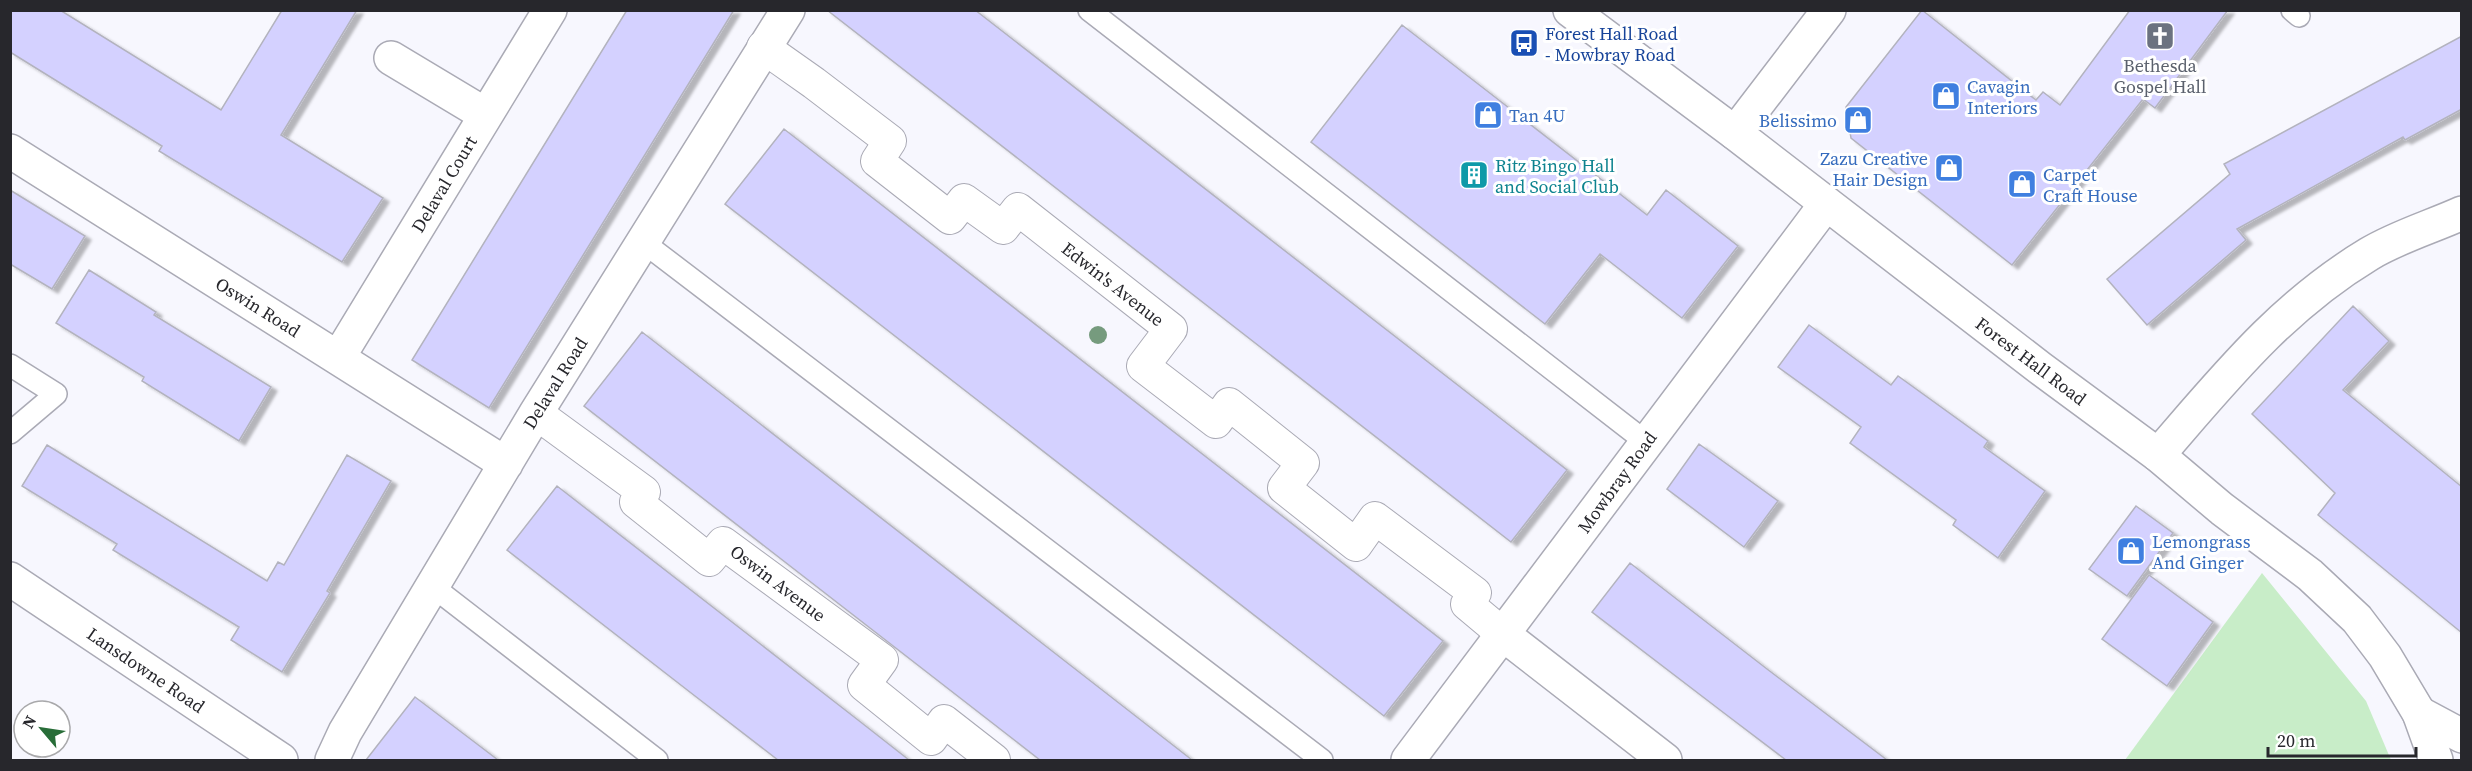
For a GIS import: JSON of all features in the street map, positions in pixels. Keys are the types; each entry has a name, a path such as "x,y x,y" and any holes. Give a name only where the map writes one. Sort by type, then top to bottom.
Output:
{"street":[{"name":"Delaval Court","path":"338,358 550,10"},
{"name":"Delaval Road","path":"332,760 345,732 536,413 788,10"},
{"name":"Forest Hall Road","path":"1570,10 1735,133 2040,368 2158,455 2222,509 2310,575 2357,619 2385,656 2420,713 2436,760"},
{"path":"1735,133 1829,10"},
{"name":"Edwin's Avenue","path":"763,47 890,141 876,161 950,218 964,200 1003,228 1018,209 1171,329 1143,366 1216,422 1229,404 1303,463 1284,488 1356,545 1375,518 1476,593 1467,604 1504,634"},
{"path":"392,58 486,115"},
{"name":"Oswin Road","path":"10,151 506,464"},
{"name":"Mowbray Road","path":"1408,760 1826,204"},
{"path":"2158,455 2248,351 2311,293 2371,253 2462,213"},
{"name":"Oswin Avenue","path":"536,413 644,492 636,502 709,560 723,543 882,660 864,685 931,739 944,721 994,760"},
{"name":"Lansdowne Road","path":"10,579 281,760"},
{"path":"1504,634 1665,760"},
{"path":"2420,713 2462,736"}],"lane":[{"path":"1089,10 1646,442"},
{"path":"643,242 1322,760"},
{"path":"10,365 56,394 10,433"},
{"path":"432,586 657,760"}],"green space":[{"path":"2262,573 2366,701 2391,760 2125,760"}],"building":[{"path":"10,10 60,10 221,110 282,10 357,10 281,135 383,198 342,262 159,151 162,146 10,52"},
{"path":"627,10 734,10 489,408 412,360"},
{"path":"827,10 975,10 1567,470 1511,542"},
{"path":"1922,10 2036,100 2043,92 2060,105 2130,10 2228,10 2155,108 2143,99 2012,265 1851,138 1846,107"},
{"name":"Ritz Bingo Hall and Social Club","path":"1402,25 1647,215 1666,190 1738,246 1682,318 1600,254 1545,324 1311,142"},
{"path":"2462,36 2462,109 2405,140 2403,137 2237,229 2246,240 2147,325 2107,279 2230,174 2224,164"},
{"path":"784,129 1443,641 1384,716 725,204"},
{"path":"10,190 85,236 52,289 10,264"},
{"path":"89,270 156,312 154,315 271,387 239,441 142,381 144,377 56,323"},
{"path":"2353,306 2389,341 2343,390 2462,487 2462,633 2318,515 2335,493 2252,414"},
{"path":"1809,325 1891,385 1898,376 1988,441 1984,447 2045,491 1998,558 1953,525 1956,520 1850,443 1861,427 1778,367"},
{"path":"642,332 1192,760 1040,760 584,406"},
{"path":"1699,444 1778,501 1744,547 1667,489"},
{"path":"47,445 267,581 278,562 284,565 347,455 391,481 327,591 330,593 282,672 231,640 239,627 113,550 117,544 22,486"},
{"path":"557,486 909,760 778,760 507,550"},
{"name":"Lemongrass And Ginger","path":"2136,506 2173,533 2127,596 2089,569"},
{"path":"1630,563 1887,760 1786,760 1592,612"},
{"path":"2149,575 2213,622 2167,686 2102,639"},
{"path":"415,697 452,725 498,760 366,760"}],"place":[{"name":"Bethesda Gospel Hall","path":"2160,36"},
{"name":"Forest Hall Road - Mowbray Road","path":"1524,43"},
{"name":"Cavagin Interiors","path":"1946,96"},
{"name":"Tan 4U","path":"1488,115"},
{"name":"Belissimo","path":"1858,120"},
{"name":"Zazu Creative Hair Design","path":"1949,168"},
{"name":"Ritz Bingo Hall and Social Club","path":"1474,175"},
{"name":"Carpet Craft House","path":"2022,184"},
{"name":"Lemongrass And Ginger","path":"2131,551"}]}
